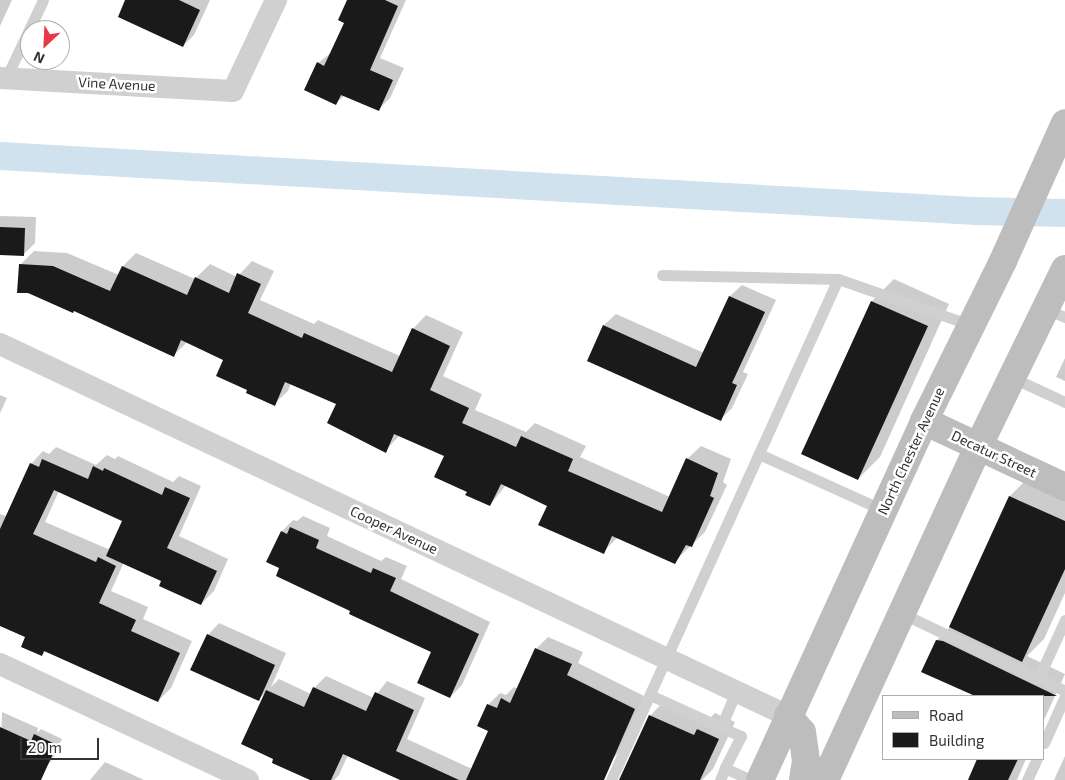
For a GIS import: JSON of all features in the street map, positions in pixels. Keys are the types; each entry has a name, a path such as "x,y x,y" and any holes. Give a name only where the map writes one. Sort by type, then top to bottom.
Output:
{"main road":[{"name":"North Chester Avenue","path":"760,780 924,421 1003,262 1060,135"},
{"path":"825,780 1011,377 1058,295"},
{"name":"Decatur Street","path":"924,421 1065,487"},
{"path":"788,716 802,732 806,761 803,780"}],"street":[{"name":"Vine Avenue","path":"3,78 233,91 276,0"},
{"name":"Cooper Avenue","path":"0,344 788,716"},
{"path":"0,664 248,780"}],"lane":[{"path":"3,78 43,0"},
{"path":"662,275 838,279 972,325"},
{"path":"613,779 838,279"},
{"path":"1011,377 1065,402"},
{"path":"759,454 883,510"},
{"path":"901,613 1065,691"},
{"path":"1038,679 1065,620"},
{"path":"721,727 736,692"},
{"path":"650,695 741,736 720,780"},
{"path":"1045,742 1065,696"},
{"path":"1027,780 1037,760"},
{"path":"726,768 751,780"}],"building":[{"path":"125,0 179,0 200,10 183,47 118,17"},
{"path":"347,0 385,0 398,6 370,70 393,80 379,111 341,95 336,105 304,90 317,62 324,66 344,23 338,20"},
{"path":"0,227 25,228 24,256 0,255"},
{"path":"19,264 53,266 110,291 122,266 187,295 195,277 229,293 237,273 261,284 248,313 302,338 304,333 392,372 412,328 450,346 430,390 469,408 462,423 516,447 521,436 573,459 568,471 662,512 686,458 718,473 710,496 714,498 692,547 686,545 675,564 612,536 604,554 538,525 547,506 501,484 490,506 465,495 467,492 434,477 444,456 394,434 386,453 327,423 336,404 285,382 275,406 246,393 247,390 216,376 223,360 181,340 174,357 74,311 73,313 28,293 17,293"},
{"path":"729,296 765,312 732,383 737,385 721,421 587,361 603,325 696,367"},
{"path":"871,301 928,326 858,480 801,454"},
{"path":"42,459 88,479 93,466 103,471 104,468 162,495 165,487 190,498 167,548 217,571 201,605 159,586 161,581 106,556 122,521 54,490 33,534 96,562 98,557 116,566 99,603 136,620 131,631 180,653 158,702 44,651 42,656 21,647 25,637 0,626 0,529 30,463 39,467"},
{"path":"1009,496 1065,521 1065,569 1022,662 949,627"},
{"path":"290,527 319,540 316,548 371,573 373,568 396,578 390,591 479,634 450,698 417,683 431,652 349,614 350,611 276,576 279,568 266,562 281,531 287,534"},
{"path":"207,634 275,665 259,701 190,670"},
{"path":"936,640 943,641 1057,696 973,695 921,672"},
{"path":"535,648 572,664 567,675 635,709 604,780 466,780 488,731 477,726 487,704 497,708 501,698 510,703"},
{"path":"313,687 366,711 375,692 414,710 396,751 459,780 400,780 343,754 331,780 310,780 272,763 273,759 241,744 266,690 304,707"},
{"path":"649,715 694,735 697,729 719,739 700,780 619,780"},
{"path":"0,727 31,741 34,734 57,745 41,780 0,780"},
{"path":"977,760 1018,760 1008,780 968,780"}],"waterway":[{"path":"0,156 976,211 1065,213"}]}
